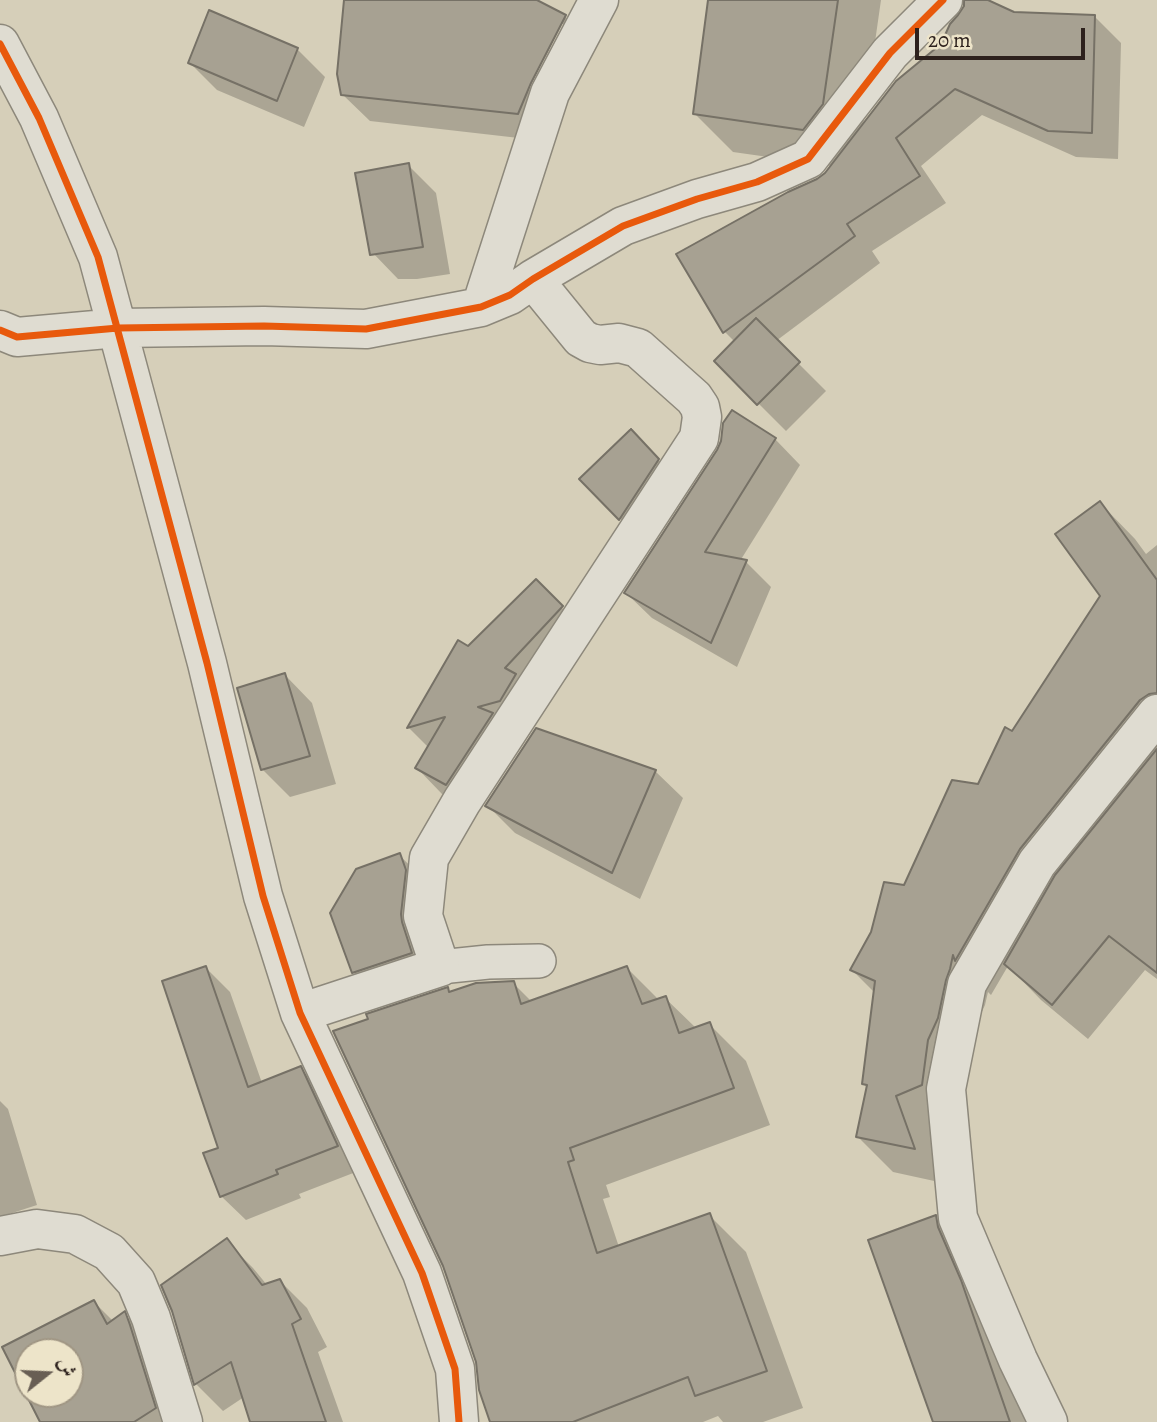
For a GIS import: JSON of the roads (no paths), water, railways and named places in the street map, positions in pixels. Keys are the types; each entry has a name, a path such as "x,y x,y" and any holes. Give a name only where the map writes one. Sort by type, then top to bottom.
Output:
{"street":[{"path":"481,307 550,93 599,0"},
{"path":"0,330 17,337 118,328 366,329 481,307 510,295 623,226 697,199 757,183 808,159 890,53 943,0"},
{"path":"0,44 38,118 98,257 207,663 263,896 300,1013 422,1273 455,1369 459,1422"},
{"path":"300,1013 440,967 423,916 429,858 462,801 699,438 702,417 694,398 638,348 619,343 600,345 582,338 534,279"},
{"path":"1048,1422 1018,1360 958,1218 946,1089 967,984 1037,863 1157,714"},
{"path":"0,1236 37,1229 75,1234 109,1252 136,1282 151,1318 183,1422"}],"lane":[{"path":"440,967 539,961"}]}
